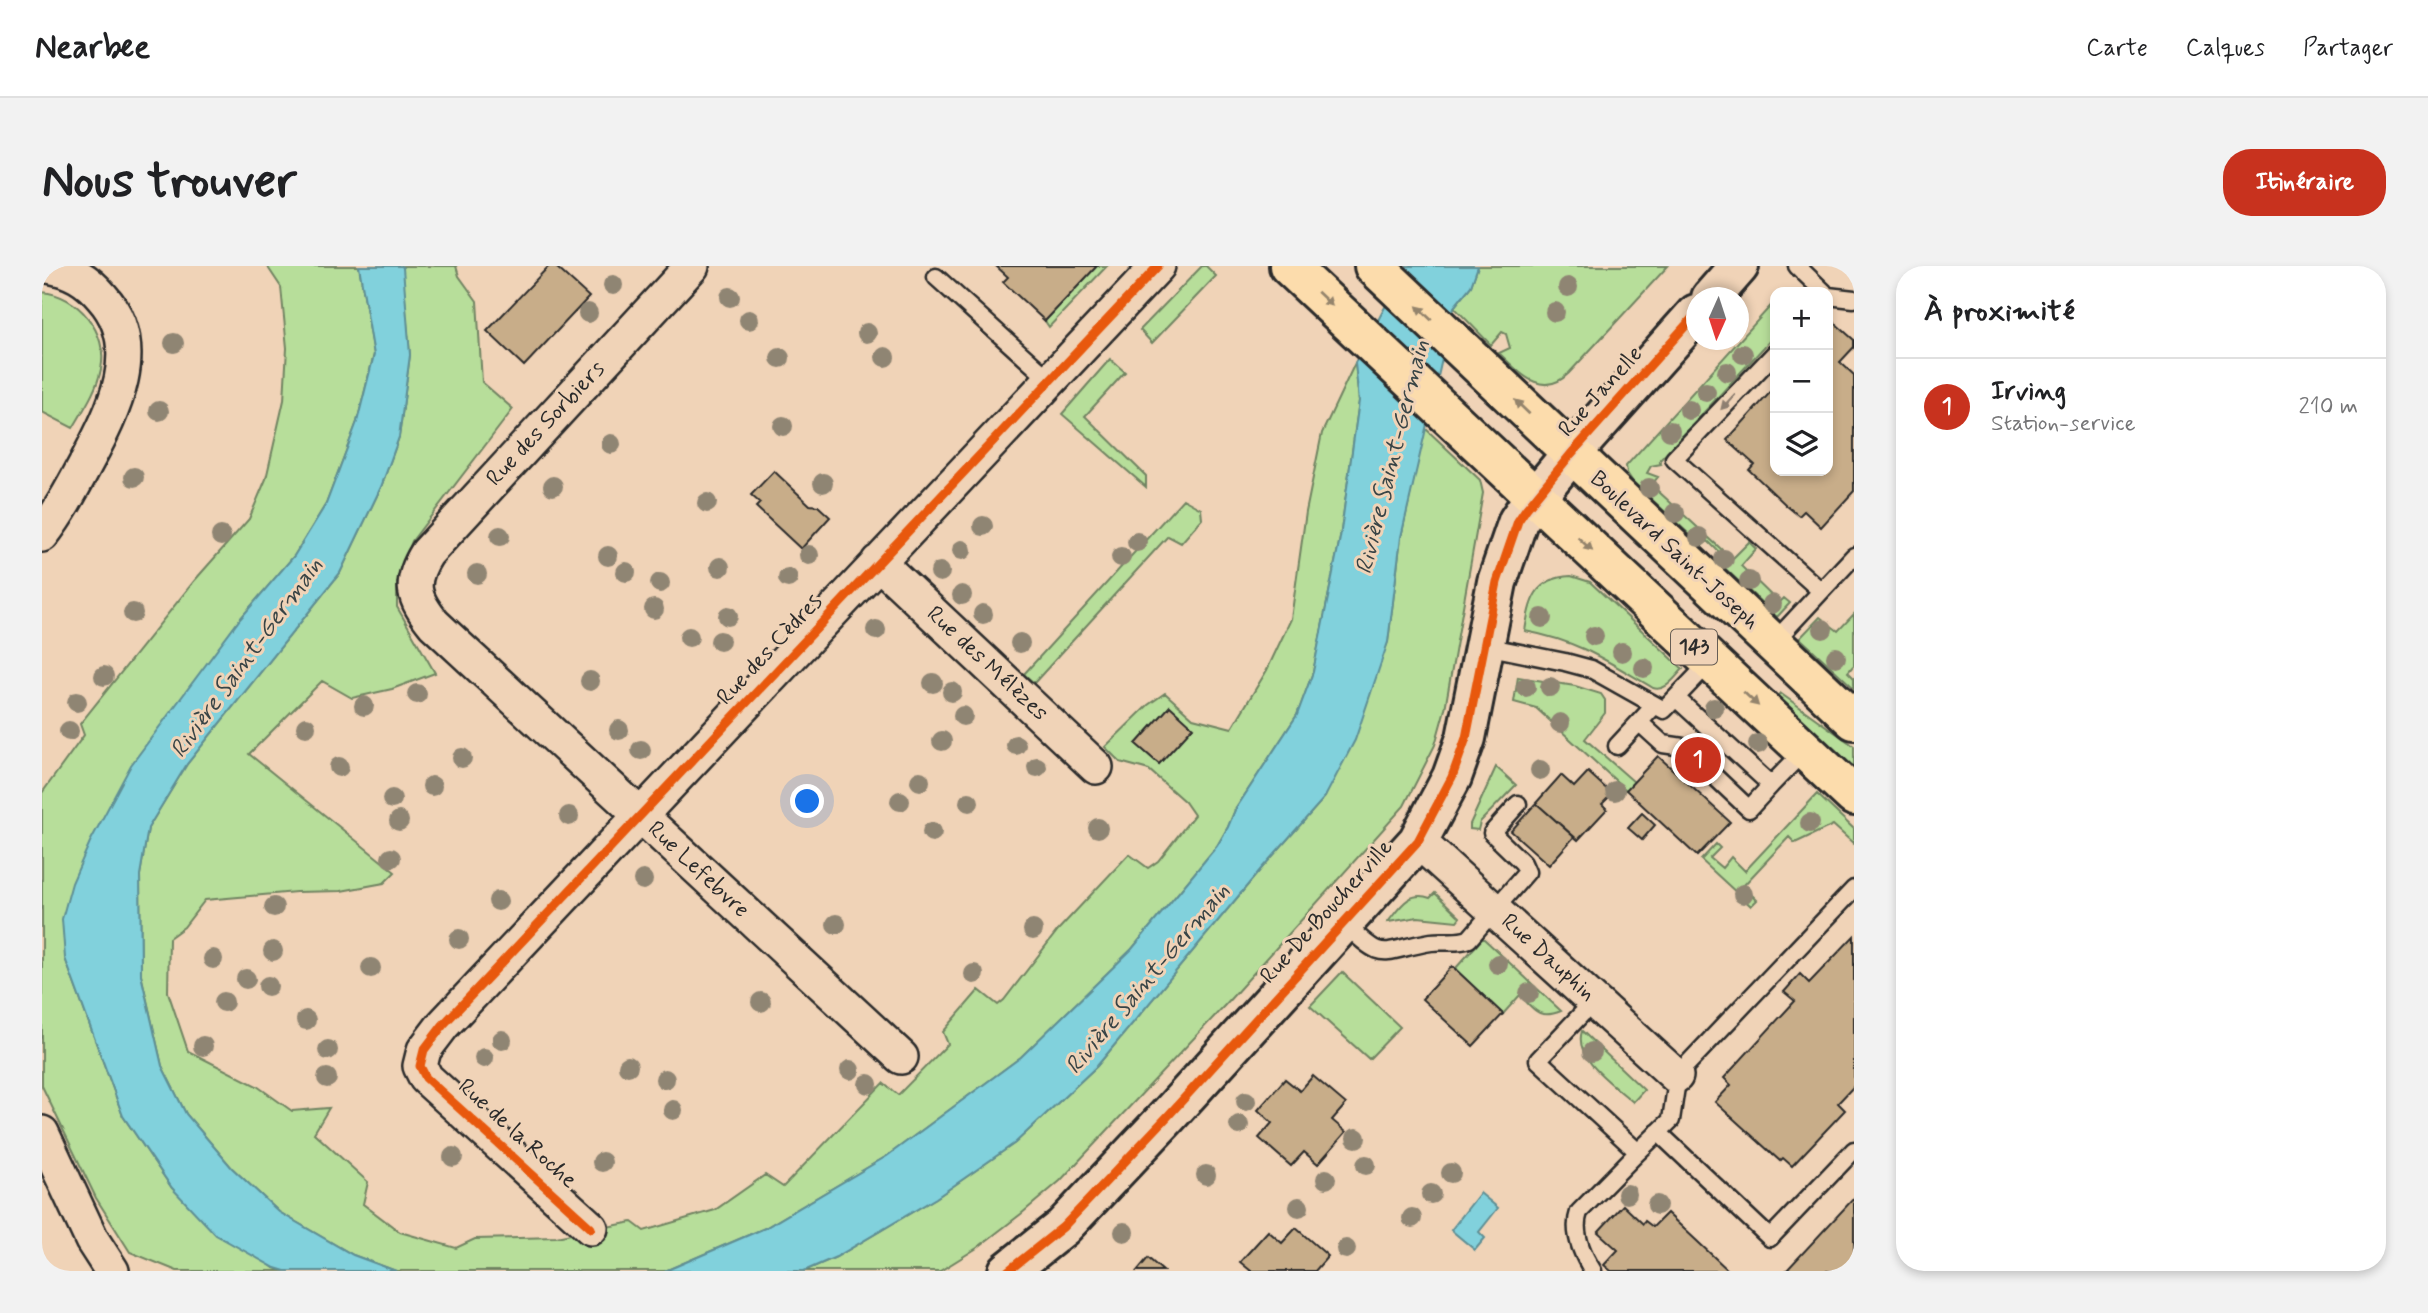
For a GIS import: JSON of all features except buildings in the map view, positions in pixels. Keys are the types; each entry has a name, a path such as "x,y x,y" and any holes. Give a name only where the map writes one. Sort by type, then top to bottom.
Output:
{"main road":[{"name":"143","path":"1289,266 1854,796"},
{"name":"Boulevard Saint-Joseph","path":"1376,268 1854,720"}],"street":[{"path":"42,535 71,492 107,422 120,388 124,365 124,343 108,303 92,285 73,272 48,266"},
{"name":"Rue des Sorbiers","path":"414,589 415,578 427,553 692,266"},
{"name":"Rue des Cèdres","path":"420,1066 424,1050 438,1031 1158,266"},
{"path":"1721,287 1740,266"},
{"name":"Rue Janelle","path":"1536,497 1686,325"},
{"name":"Rue De Boucherville","path":"1008,1271 1063,1227 1418,841 1440,803 1458,760 1473,709 1497,582 1518,521 1536,497"},
{"name":"Rue des Mélèzes","path":"878,562 1096,767"},
{"name":"Rue Lefebvre","path":"414,589 434,624 901,1058"},
{"name":"Rue Dauphin","path":"1418,841 1676,1076"},
{"name":"Rue de la Roche","path":"420,1066 432,1083 591,1228"},
{"path":"42,1133 92,1240 112,1271"}],"lane":[{"path":"1797,266 1819,287"},
{"path":"936,277 1050,380"},
{"path":"1833,297 1854,299"},
{"path":"1770,358 1674,459 1821,591"},
{"path":"1773,643 1854,556"},
{"path":"1485,646 1578,664 1664,710 1710,662"},
{"path":"1676,698 1771,785"},
{"path":"1617,746 1655,705"},
{"path":"1640,723 1663,744 1684,747"},
{"path":"1712,774 1749,809 1805,750"},
{"path":"1344,923 1368,947 1385,952 1434,942 1464,941 1473,935 1525,877 1532,861 1492,833 1518,804"},
{"path":"1593,1271 1583,1254 1578,1236 1576,1223 1579,1212 1671,1120 1676,1076 1854,889"},
{"path":"1594,1001 1538,1060 1638,1152"},
{"path":"1658,1132 1770,1238 1854,1150"}],"green space":[{"path":"267,266 359,266 374,354 357,422 326,504 294,556 240,619 189,690 65,958 123,1116 172,1188 274,1268 285,1271 177,1271 130,1252 96,1198 42,1086 42,793 84,735 80,724 195,580 249,519 266,479 284,400 287,348 281,287"},
{"path":"402,266 456,266 459,276 477,301 482,382 513,409 412,541 397,583 397,607 435,673 392,689 352,698 322,681 249,754 395,872 384,883 341,891 205,900 184,927 169,938 168,992 188,1051 257,1086 292,1111 329,1108 314,1133 368,1182 363,1204 400,1232 456,1248 475,1239 556,1237 632,1222 644,1231 715,1210 765,1175 783,1187 883,1083 898,1095 948,1044 943,1032 979,990 998,1005 1004,1000 1058,930 1129,854 1148,868 1158,861 1194,815 1185,802 1149,770 1120,762 1105,747 1148,705 1165,693 1193,718 1232,728 1267,670 1291,619 1306,512 1322,433 1355,363 1359,401 1340,538 1313,672 1297,715 1235,810 1217,846 1132,949 1021,1057 887,1156 765,1228 665,1271 396,1271 353,1255 279,1212 232,1168 186,1114 162,1066 141,974 140,875 148,828 187,764 340,573 381,487 399,437 410,355","holes":["1170,707 1192,727 1159,764 1136,744"]},
{"path":"1097,266 1107,266 1049,327 1045,321"},
{"path":"1202,266 1206,266 1216,276 1152,343 1140,330"},
{"path":"1478,266 1668,266 1569,373 1559,381 1540,384 1523,375 1499,353 1510,348 1506,334 1502,332 1491,345 1454,307 1471,286"},
{"path":"42,292 68,300 79,308 88,318 100,342 102,355 99,377 73,428 42,412"},
{"path":"1770,307 1770,340 1659,461 1661,464 1651,466 1647,473 1658,477 1653,483 1658,491 1732,559 1749,542 1756,549 1741,566 1779,603 1784,598 1790,603 1777,617 1716,560 1721,554 1708,541 1702,546 1633,482 1626,466 1731,350 1749,350 1749,330"},
{"path":"1110,359 1125,372 1085,416 1146,476 1146,487 1062,414"},
{"path":"1425,428 1480,480 1483,493 1445,709 1435,745 1404,806 1225,1005 1060,1181 1021,1214 977,1248 940,1271 804,1271 836,1257 936,1198 1015,1143 1097,1066 1261,869 1325,797 1388,642 1401,537"},
{"path":"1183,499 1201,509 1202,519 1181,543 1168,536 1034,683 1024,674"},
{"path":"1571,576 1590,582 1683,669 1670,683 1662,688 1653,688 1577,646 1525,631 1536,593 1549,581"},
{"path":"1854,614 1854,665 1848,672 1854,678 1854,688 1800,638 1820,617 1838,631"},
{"path":"1518,677 1575,686 1601,694 1605,700 1605,713 1585,739 1634,782 1626,790 1536,708 1514,702"},
{"path":"1780,693 1854,746 1854,772 1776,698"},
{"path":"1496,767 1516,785 1480,822 1478,830 1470,829 1470,824"},
{"path":"1817,794 1854,829 1854,844 1833,825 1795,843 1789,837 1743,886 1757,900 1751,906 1701,860 1716,844 1720,848 1710,858 1722,868 1731,857 1745,871"},
{"path":"1435,893 1460,917 1457,921 1418,917 1388,922 1406,901 1416,896 1430,898"},
{"path":"1483,938 1561,1011 1542,1014 1520,995 1503,1014 1455,969"},
{"path":"1342,972 1400,1027 1369,1059 1310,1006"},
{"path":"1582,1031 1644,1090 1633,1102 1589,1061 1581,1041"}],"water":[{"name":"Rivière Saint-Germain","path":"359,266 403,268 410,355 399,437 381,487 340,573 187,764 148,828 140,875 141,975 162,1066 186,1114 232,1168 279,1212 353,1255 396,1271 285,1271 216,1235 172,1188 123,1116 65,958 62,919 72,883 90,842 131,765 240,619 294,556 326,504 357,422 374,355"},
{"name":"Rivière Saint-Germain","path":"1407,266 1478,266 1471,286 1454,307 1401,537 1388,642 1355,740 1325,797 1261,869 1097,1066 1015,1143 936,1198 836,1257 804,1271 665,1271 765,1228 887,1156 1021,1057 1132,949 1217,846 1235,810 1297,715 1313,672 1340,538 1359,401 1355,363"},
{"path":"1480,1193 1498,1208 1479,1232 1485,1238 1475,1250 1451,1230"}],"cycle path":[{"path":"591,1228 426,1078 420,1066 424,1050 443,1025 1158,266"},
{"path":"1008,1271 1063,1227 1418,841 1452,777 1466,738 1497,582 1518,521 1571,454 1686,325"}],"place":[{"name":"Irving","path":"1698,760"}]}
